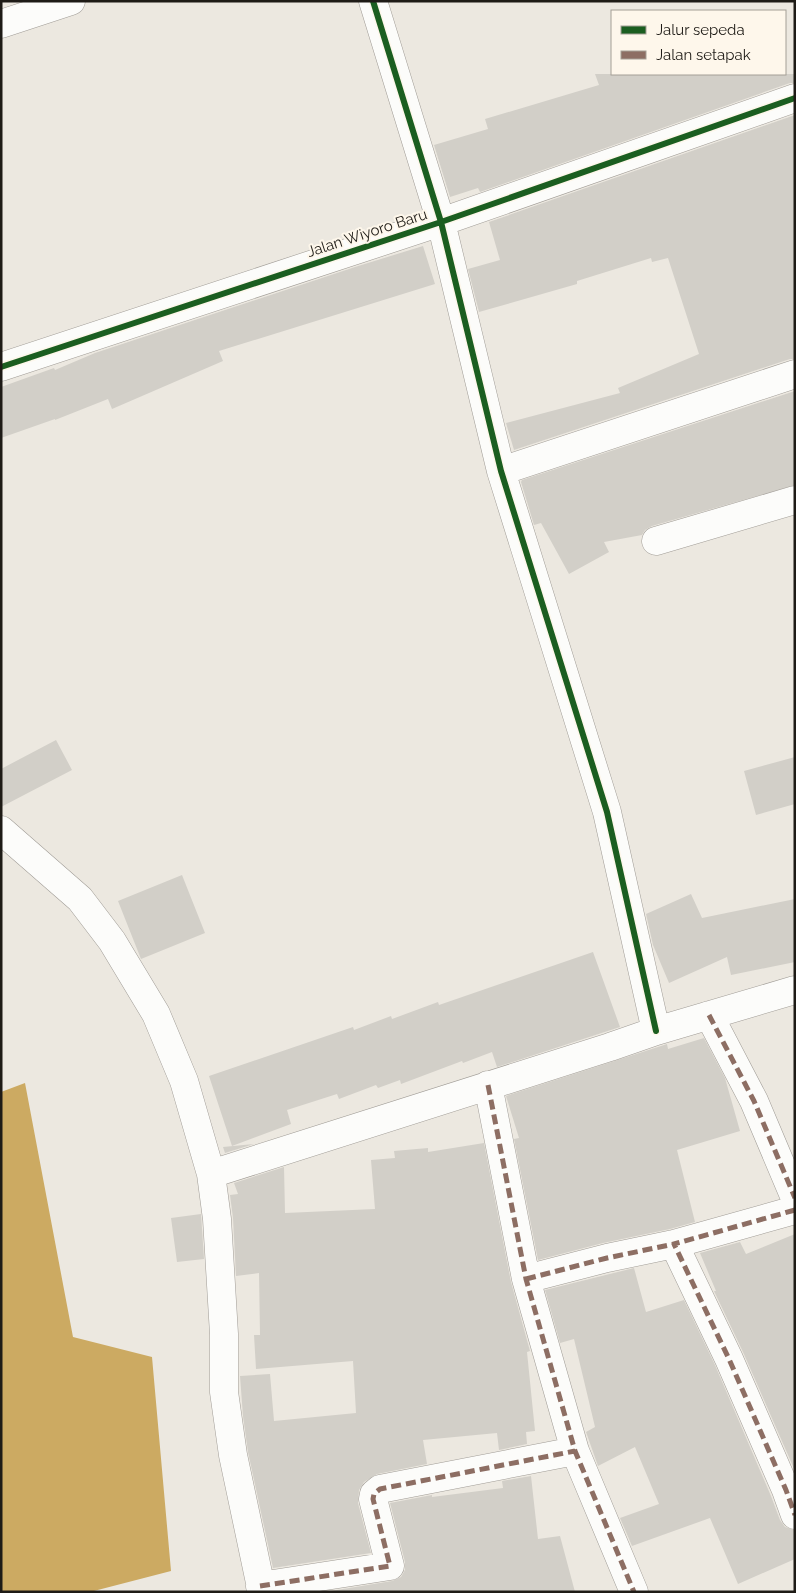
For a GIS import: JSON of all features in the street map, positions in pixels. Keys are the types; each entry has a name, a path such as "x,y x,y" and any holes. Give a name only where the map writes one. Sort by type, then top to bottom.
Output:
{"street":[{"path":"1,24 71,1"},
{"path":"373,1 441,222 501,472 607,812 656,1031"},
{"name":"Jalan Wiyoro Baru","path":"1,367 441,222 795,98"},
{"path":"501,472 795,374"},
{"path":"656,541 795,500"},
{"path":"1,830 80,899 112,941 156,1014 184,1081 211,1174 217,1219 224,1334 224,1392 233,1456 261,1589 390,1566 373,1499 374,1494 380,1489 575,1450"},
{"path":"211,1174 656,1031 795,990"},
{"path":"709,1015 754,1101 795,1198"},
{"path":"488,1085 526,1278 575,1450 634,1592"},
{"path":"526,1278 674,1244 795,1210"},
{"path":"674,1244 729,1359 795,1515"}],"shaded area":[{"path":"25,1083 73,1337 152,1357 171,1571 90,1592 1,1592 1,1092"}],"building":[{"path":"595,74 795,74 795,83 790,83 480,192 478,188 450,197 434,145 488,129 485,119 599,85"},
{"path":"795,115 795,359 790,359 514,450 506,423 620,393 618,388 699,354 668,258 652,262 651,258 577,281 577,284 479,312 468,269 500,260 489,222"},
{"path":"423,246 435,284 219,351 223,361 112,409 108,399 55,420 1,438 1,387 54,368 55,370 95,353"},
{"path":"795,391 795,485 652,526 645,530 642,535 604,542 609,552 569,574 541,523 534,525 522,480"},
{"path":"56,740 72,770 1,807 1,769"},
{"path":"795,757 795,804 756,815 744,771"},
{"path":"182,875 205,933 141,959 118,901"},
{"path":"691,894 702,918 795,899 795,962 731,975 727,957 669,983 653,945 646,914"},
{"path":"593,952 620,1027 497,1067 492,1052 401,1084 400,1080 378,1088 376,1085 339,1099 337,1094 287,1110 291,1124 232,1146 209,1076 353,1027 354,1030 391,1016 392,1019 438,1002 439,1005"},
{"path":"704,1038 725,1078 740,1131 677,1150 695,1222 538,1260 514,1139 519,1138 506,1096 667,1044 668,1049"},
{"path":"484,1143 511,1282 530,1351 527,1352 535,1431 526,1432 527,1444 499,1450 497,1433 423,1440 427,1464 377,1474 364,1482 359,1490 358,1503 371,1553 273,1568 248,1452 240,1376 270,1374 274,1421 356,1413 353,1361 256,1369 254,1335 260,1335 259,1273 236,1276 230,1195 238,1194 234,1183 284,1167 285,1213 375,1209 371,1160 395,1158 394,1151 428,1148 428,1152"},
{"path":"254,1144 225,1153 223,1147"},
{"path":"201,1214 204,1259 177,1262 171,1218"},
{"path":"795,1234 795,1471 714,1291 716,1291 700,1253 740,1242 746,1254"},
{"path":"634,1268 646,1312 684,1300 715,1365 780,1520 785,1527 795,1530 795,1559 738,1584 710,1518 632,1546 620,1518 659,1504 635,1447 598,1466 586,1432 595,1427 574,1339 560,1343 545,1290"},
{"path":"531,1476 538,1539 560,1536 575,1592 325,1592 392,1581 401,1577 405,1570 405,1562 390,1503 432,1495 432,1497 503,1488 502,1481"}],"marked path":[{"path":"709,1015 754,1101 795,1198"},
{"path":"488,1085 526,1279 575,1451 634,1592"},
{"path":"795,1210 674,1244 729,1359 795,1515"},
{"path":"526,1279 607,1258 674,1244"},
{"path":"260,1586 390,1566 373,1499 374,1494 380,1489 575,1451"}],"cycle path":[{"path":"373,1 441,222 501,471 607,812 656,1031"},
{"path":"1,367 441,222 795,98"}]}
